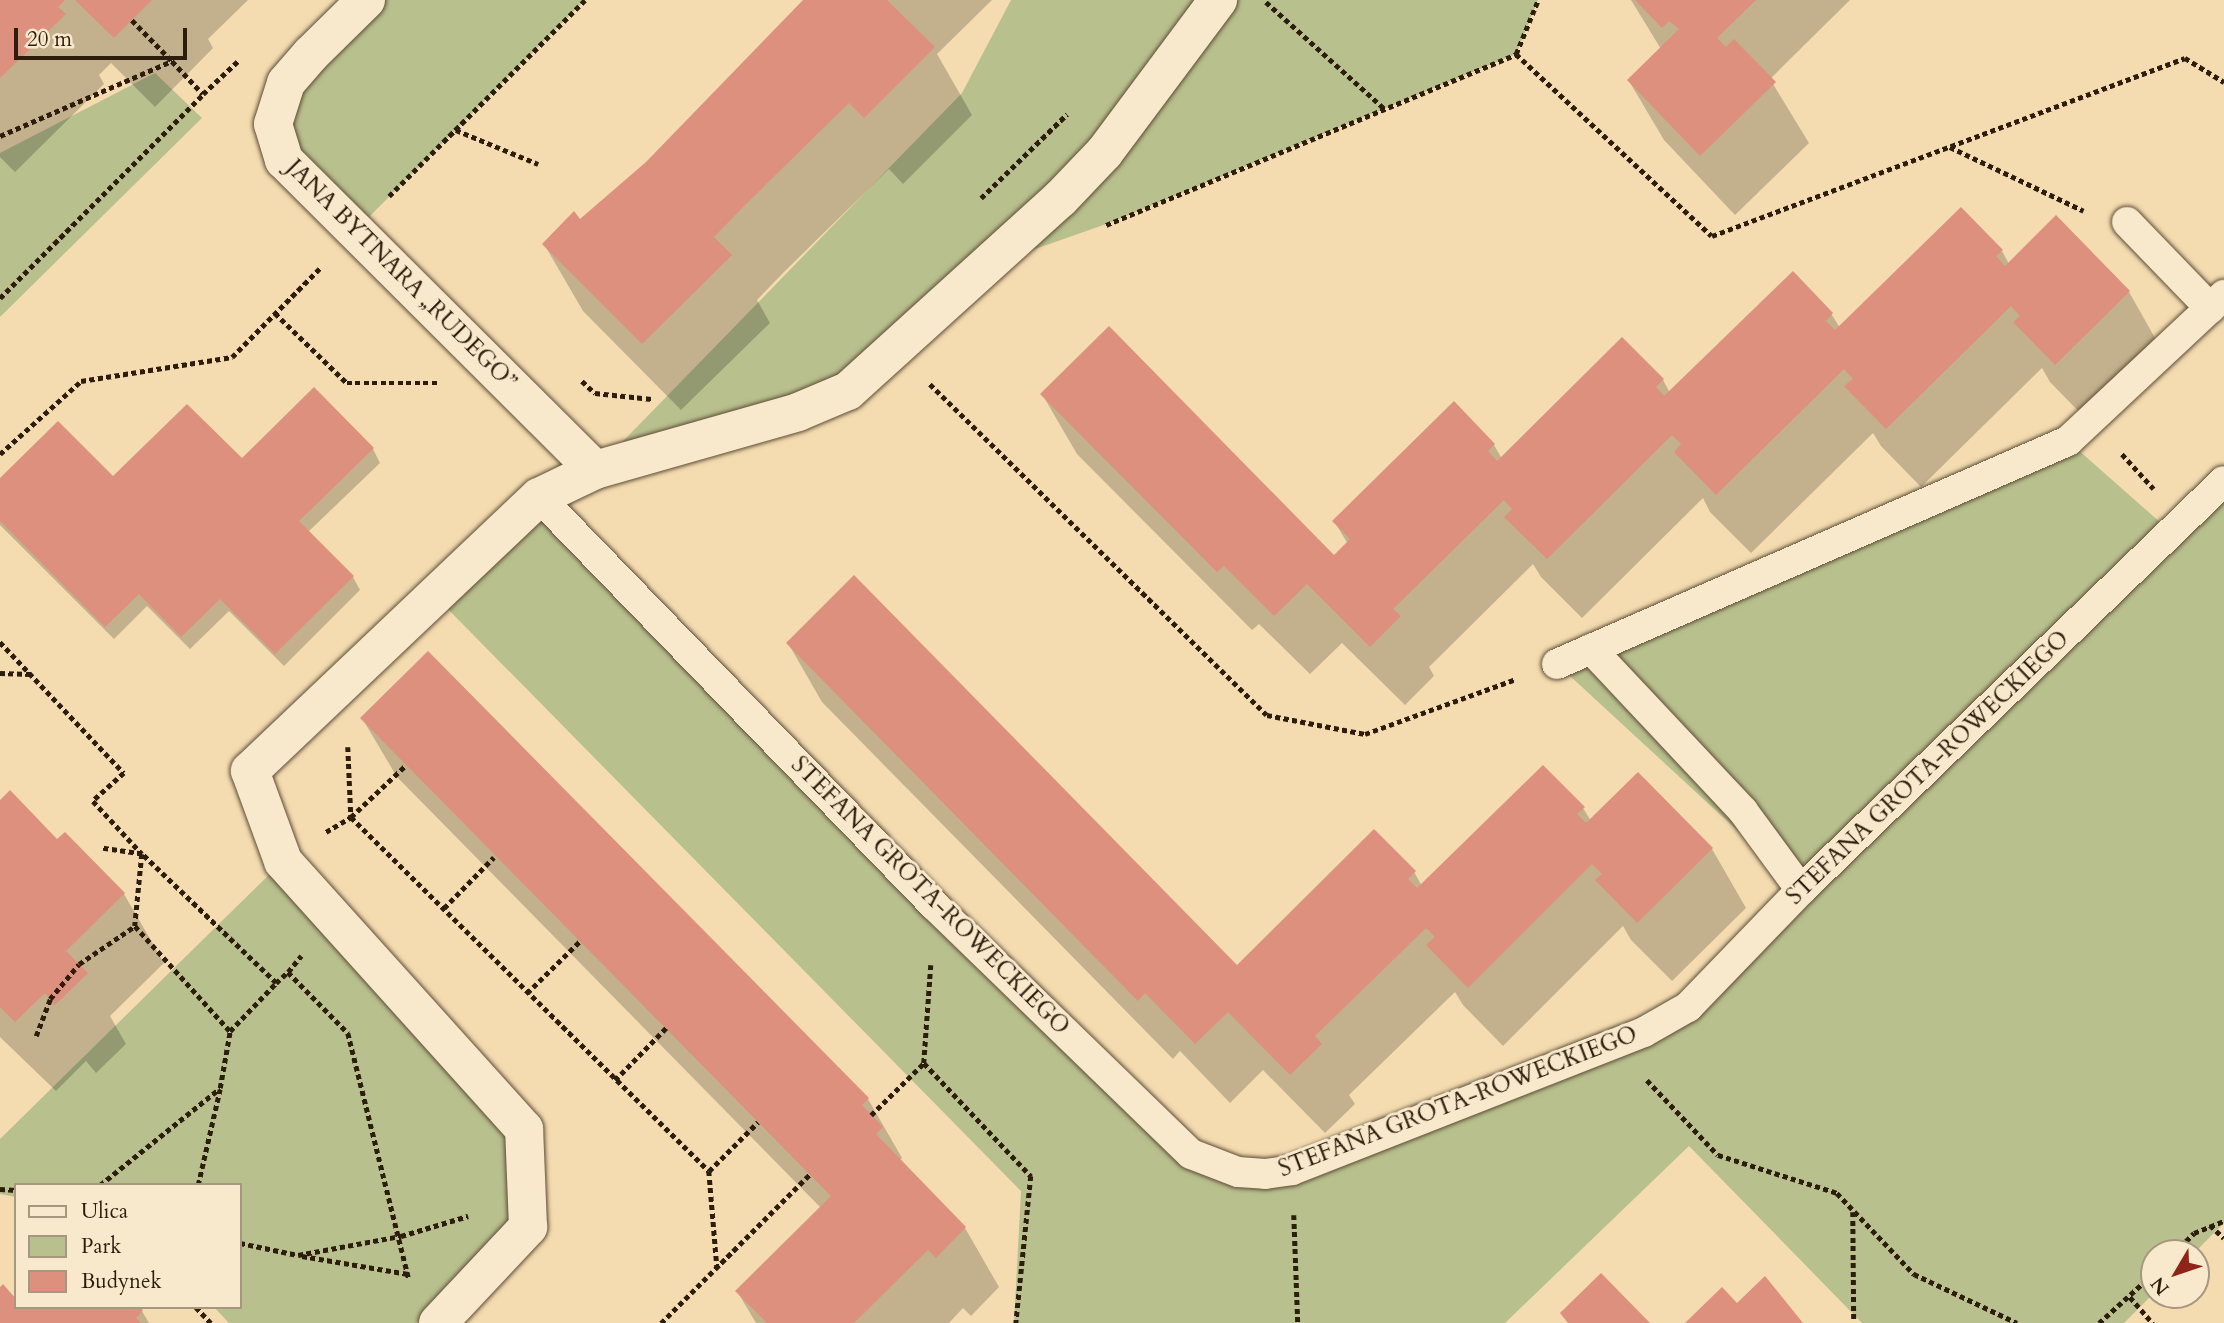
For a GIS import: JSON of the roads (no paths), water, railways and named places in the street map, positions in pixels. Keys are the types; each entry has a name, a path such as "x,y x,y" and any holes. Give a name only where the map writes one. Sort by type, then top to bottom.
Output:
{"street":[{"name":"JANA BYTNARA „RUDEGO”","path":"366,0 311,54 286,83 273,124 284,160 595,470"},
{"path":"438,1323 528,1227 524,1129 283,862 250,771 538,497 595,470 798,412 848,391 1060,199 1104,153 1218,0"}],"lane":[{"path":"1556,664 2068,441 2217,302 2127,222"},
{"name":"STEFANA GROTA-ROWECKIEGO","path":"538,497 935,906 1191,1154 1238,1172 1265,1174 1292,1170 1611,1042 1644,1032 1688,1007 1801,890 2224,481"},
{"path":"1591,649 1743,811 1801,890"}]}
